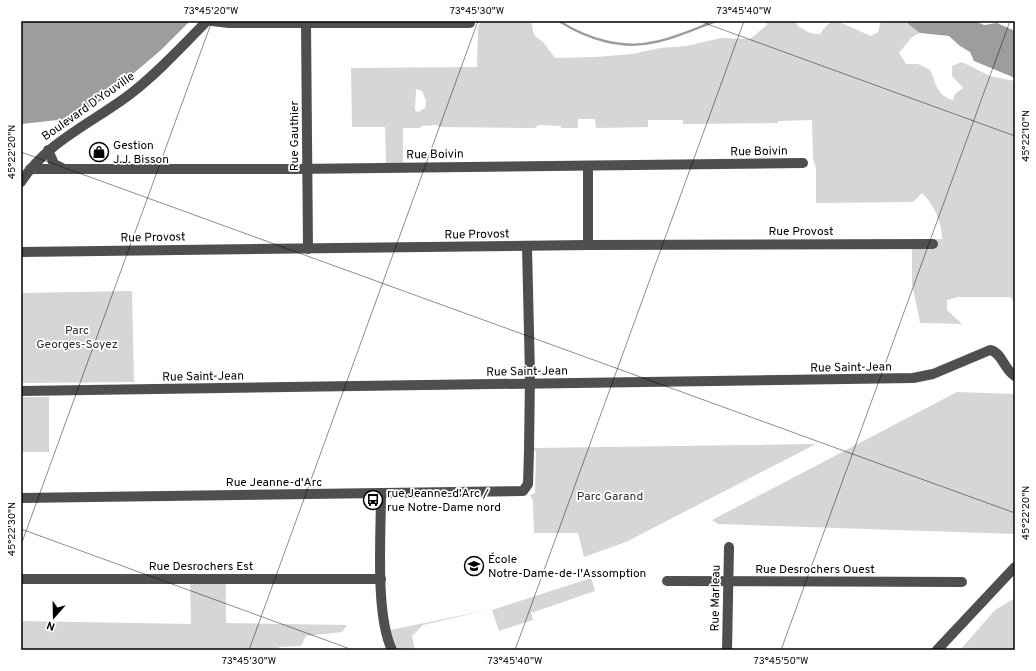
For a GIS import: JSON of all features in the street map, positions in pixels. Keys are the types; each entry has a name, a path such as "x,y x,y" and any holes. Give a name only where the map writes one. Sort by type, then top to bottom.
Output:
{"street":[{"name":"Boulevard D'Youville","path":"21,182 30,169 48,150 130,94 163,66 207,21"},
{"path":"212,21 229,23 306,24 470,23"},
{"name":"Rue Gauthier","path":"306,24 308,249"},
{"path":"48,150 54,164 66,170"},
{"name":"Rue Boivin","path":"30,169 307,169 804,163"},
{"path":"588,166 588,245"},
{"name":"Rue Provost","path":"21,252 527,247 588,245 933,244"},
{"path":"527,247 530,384"},
{"name":"Rue Saint-Jean","path":"21,391 913,378 933,374 990,350 996,352 1007,369 1015,376"},
{"name":"Rue Jeanne-d'Arc","path":"21,498 516,492 526,489 528,479 530,384"},
{"path":"381,494 381,579 383,614 390,648"},
{"name":"Rue Marleau","path":"727,650 729,547"},
{"path":"937,650 1015,567"},
{"name":"Rue Desrochers Est","path":"21,579 381,579"},
{"name":"Rue Desrochers Ouest","path":"667,581 962,582"}],"green space":[{"path":"481,21 531,21 534,35 543,42 555,58 632,54 660,48 686,46 721,38 750,39 767,25 767,21 794,21 799,27 806,31 813,34 820,34 829,23 837,21 871,36 878,32 881,21 909,21 908,24 920,33 912,37 899,53 906,64 918,64 930,70 940,92 948,98 953,100 955,94 963,88 952,76 952,66 962,62 990,76 1015,81 1015,303 1010,297 958,297 947,300 947,310 962,324 920,323 912,283 912,248 936,248 936,239 942,239 941,226 934,208 922,193 913,202 816,203 816,168 813,159 812,120 778,121 778,123 683,124 683,120 648,120 648,127 596,128 595,119 578,119 578,128 561,128 561,126 538,125 535,128 439,127 438,125 421,126 421,128 403,128 403,163 386,163 385,127 352,127 351,68 477,67 478,26","holes":["416,89 422,91 426,101 425,108 418,112 415,110"]},
{"name":"Parc Georges-Soyez","path":"132,291 134,382 21,383 21,293"},
{"path":"957,392 1015,394 1015,534 718,524 712,520"},
{"path":"21,397 49,397 49,452 21,452"},
{"name":"Parc Garand","path":"816,444 626,542 584,557 578,533 534,533 533,501 530,495 535,493 536,452 533,448"},
{"path":"591,578 595,591 531,613 533,620 499,631 492,610"},
{"path":"190,582 226,582 226,623 347,625 342,632 306,636 301,646 279,647 279,650 21,650 21,621 191,624"},
{"path":"1015,598 1015,650 960,650 995,610"},
{"path":"488,610 423,625 412,636 415,650 397,650 390,630"}],"shaded area":[{"path":"21,21 190,21 161,50 102,100 67,119 21,124"},
{"path":"909,21 975,21 984,25 997,23 1015,31 1015,78 974,61 970,52 960,46 949,36 920,33 908,24"}],"waterway":[{"path":"559,21 593,38 618,44 630,45 663,40 716,21"}],"place":[{"name":"Gestion J.J. Bisson","path":"99,152"},
{"name":"rue Jeanne-d'Arc / rue Notre-Dame nord","path":"373,500"},
{"name":"École Notre-Dame-de-l'Assomption","path":"474,566"}]}
